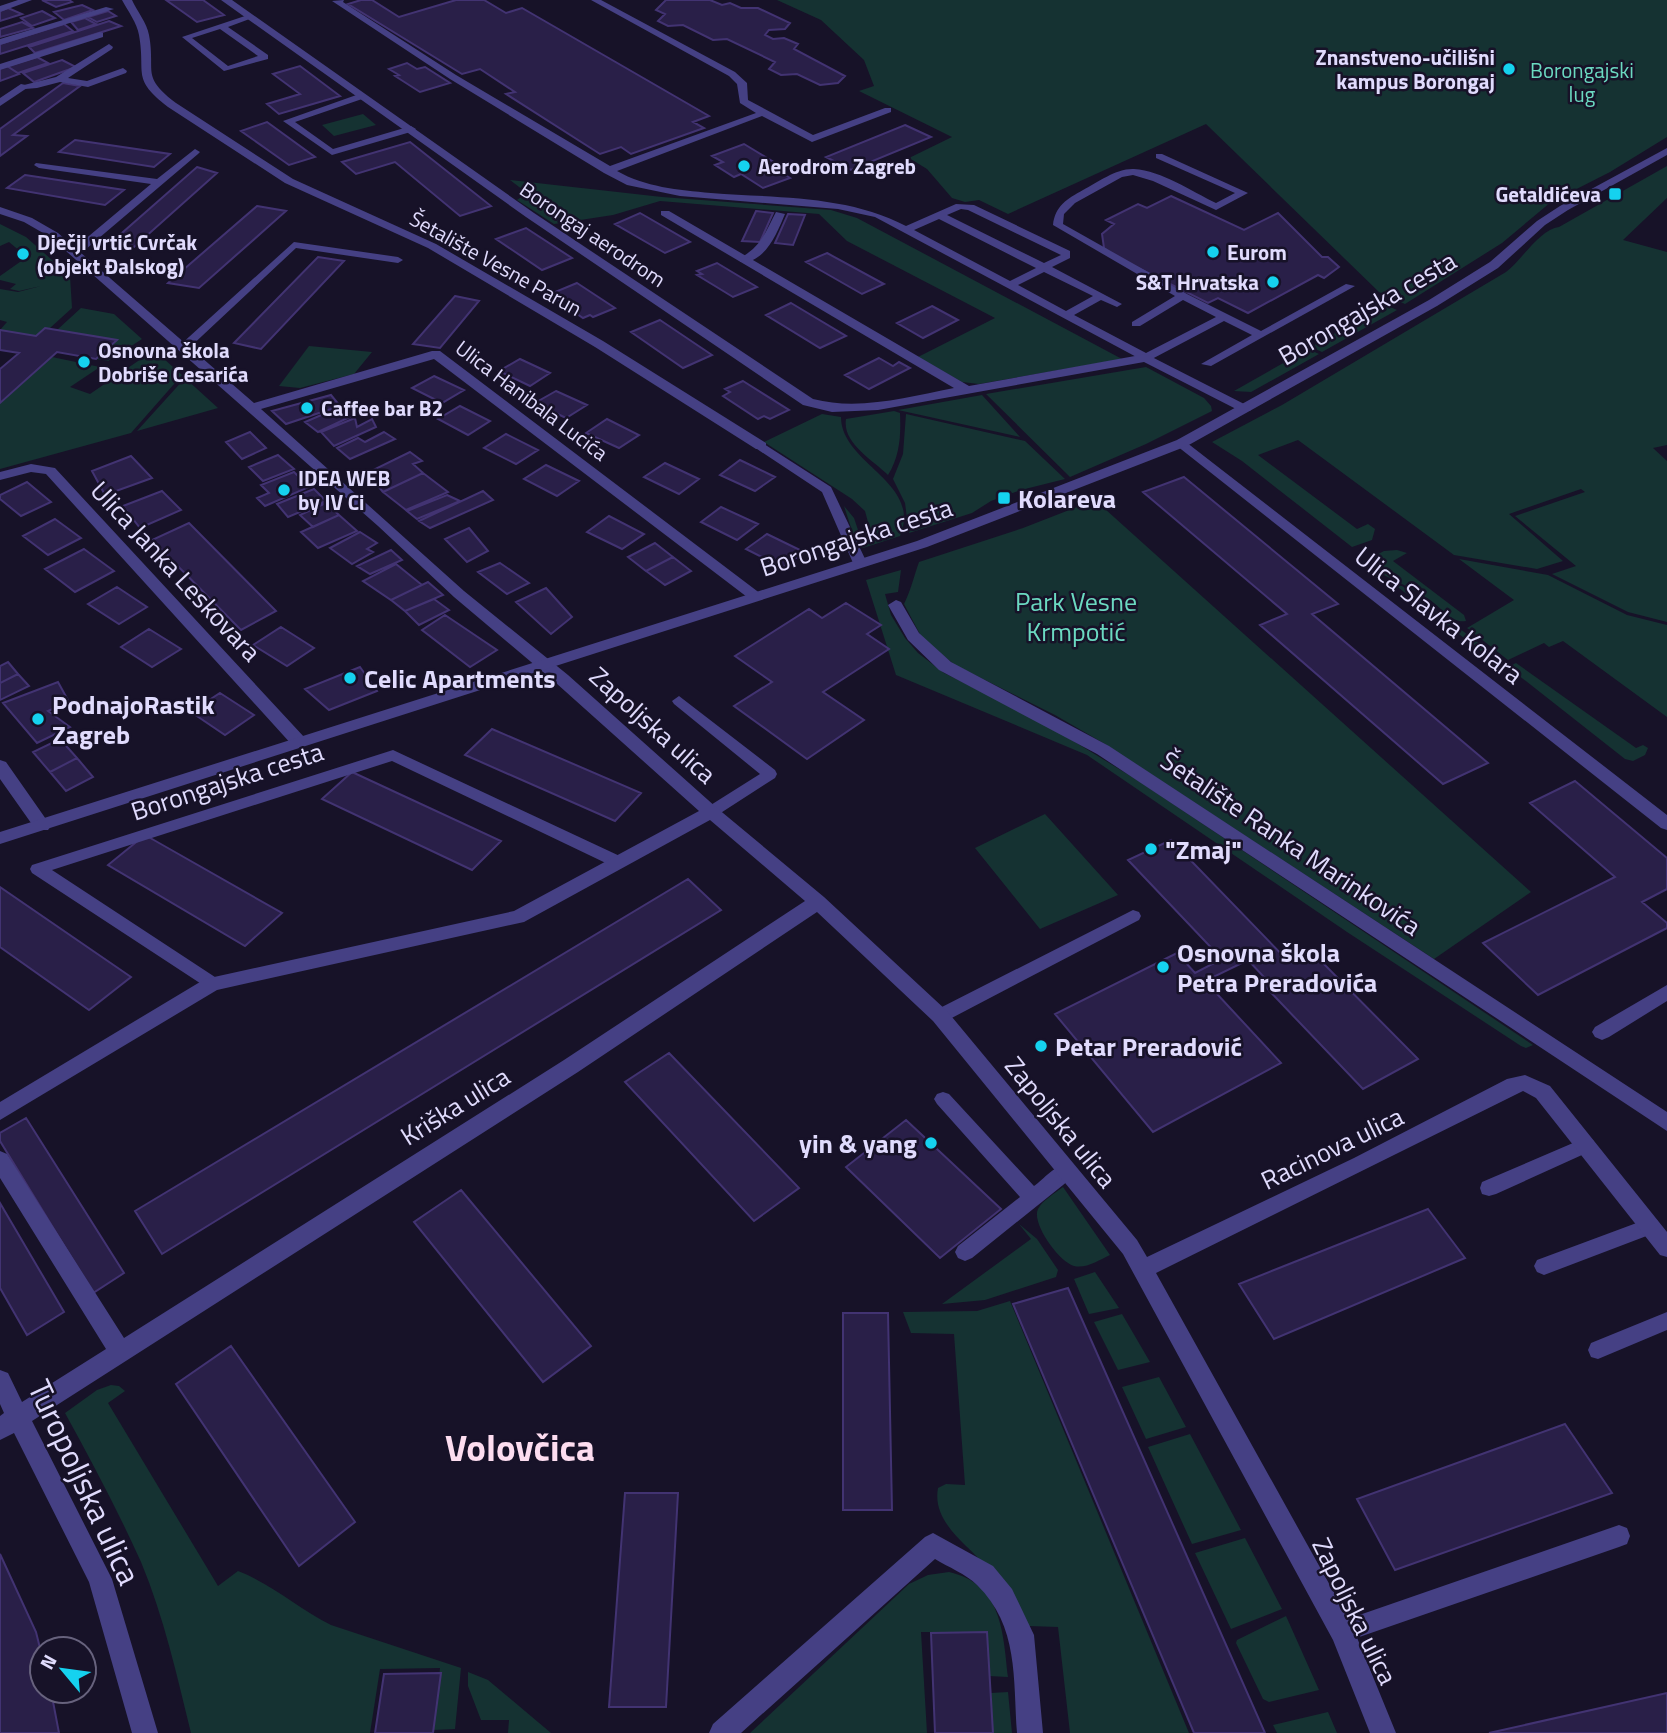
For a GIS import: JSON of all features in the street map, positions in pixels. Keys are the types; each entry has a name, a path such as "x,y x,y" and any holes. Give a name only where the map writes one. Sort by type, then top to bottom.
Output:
{"street":[{"path":"0,9 27,0"},
{"name":"Šetalište Vesne Parun","path":"127,0 145,33 146,79 155,92 172,105 289,181 432,246 610,351 761,446"},
{"name":"Borongaj aerodrom","path":"226,0 530,215 808,402 850,409 968,391 1146,358"},
{"path":"0,42 109,9"},
{"path":"0,67 100,35"},
{"path":"0,103 25,86"},
{"name":"Borongajska cesta","path":"0,838 860,563 985,521 1181,443 1473,279 1564,208 1664,155"},
{"name":"Zapoljska ulica","path":"0,210 40,225 75,253 711,812 818,902 940,1016 1130,1247 1342,1632 1382,1733"},
{"path":"665,213 968,391"},
{"name":"Ulica Hanibala Lucića","path":"250,408 436,354 756,597"},
{"path":"1146,358 1244,408"},
{"name":"Ulica Slavka Kolara","path":"1181,443 1667,824"},
{"name":"Ulica Janka Leskovara","path":"0,477 31,468 50,471 299,742"},
{"name":"Šetalište Ranka Marinkovića","path":"896,605 913,636 945,666 1103,750 1667,1123"},
{"path":"0,766 42,826"},
{"path":"0,1112 212,984 518,917 711,812"},
{"name":"Kriška ulica","path":"9,1424 571,1066 818,902"},
{"path":"1601,1032 1667,992"},
{"name":"Racinova ulica","path":"1143,1269 1362,1164 1514,1085 1525,1083 1543,1092 1587,1145"},
{"path":"1587,1145 1667,1248"},
{"path":"0,1160 120,1352"},
{"name":"Turopoljska ulica","path":"0,1381 9,1424 100,1579 145,1733"},
{"path":"722,1733 933,1545 984,1575 1003,1598 1022,1635 1030,1733"}],"lane":[{"path":"336,0 453,77 631,183 680,193 863,210 907,229 1146,358 1225,316"},
{"path":"595,0 732,74 742,83 743,101 812,139 888,110"},
{"path":"222,27 265,57 227,69 186,37 251,18"},
{"path":"25,86 43,86 60,79 109,47"},
{"path":"60,79 88,84 123,71"},
{"path":"362,96 288,121 332,152 411,129"},
{"path":"607,171 763,113"},
{"path":"75,253 195,152"},
{"path":"1160,156 1243,193 1216,207 1139,173 1119,175 1071,201 1059,213 1058,225 1183,296 1261,335"},
{"path":"39,165 161,182"},
{"path":"907,229 960,206 970,207 1066,253 1066,256 1011,285"},
{"path":"744,260 756,255 766,245 780,214"},
{"path":"939,215 1117,304"},
{"path":"183,348 294,245 398,260"},
{"path":"1208,365 1350,286"},
{"path":"1067,315 1101,296"},
{"path":"1136,324 1183,296"},
{"name":"Šetalište Vesne Parun","path":"761,446 827,490 860,563"},
{"path":"680,701 770,774 711,812"},
{"name":"Borongajska cesta","path":"212,984 38,869 393,755 618,862"},
{"path":"940,1016 1133,916"},
{"path":"943,1099 1034,1198"},
{"path":"1489,1188 1587,1145"},
{"path":"965,1252 1067,1171"},
{"path":"1544,1266 1650,1226"},
{"path":"1598,1350 1667,1321"},
{"path":"1342,1632 1619,1536"}],"green space":[{"name":"Borongajski lug","path":"777,0 1667,0 1667,137 1610,172 1551,202 1502,243 1405,304 1379,292 1206,124 1008,214 979,200 965,202 952,198 927,169 909,158 952,137 859,91 874,86 864,60 821,20"},
{"path":"363,114 376,125 334,136 322,125"},
{"path":"1667,166 1667,198 1623,240 1667,252 1667,445 1653,448 1667,461 1667,622 1628,612 1552,574 1576,566 1515,516 1585,492 1581,489 1509,514 1563,561 1537,569 1454,555 1298,440 1258,455 1357,529 1368,524 1375,529 1372,540 1352,547 1242,461 1212,442 1282,405 1506,272 1545,233"},
{"path":"510,180 662,197 831,210 857,218 1122,359 979,384 962,382 918,357 995,318 847,241 819,214 660,201 613,215 554,224 517,200 527,193"},
{"path":"0,224 26,237 70,276 72,308 50,328 45,328 36,336 0,330 7,322 0,320 0,289 18,292 41,286 19,291 10,289 16,284 0,280 0,276 27,257 9,242 0,246"},
{"path":"1370,298 1397,310 1322,352 1311,347 1372,312 1374,306"},
{"path":"81,308 114,314 142,339 108,361 96,359 116,340 57,330"},
{"path":"309,346 372,352 354,374 300,388 279,386"},
{"path":"1308,349 1319,354 1251,392 1234,391"},
{"path":"154,350 182,375 131,433 0,469 0,403 52,357 100,367 70,387 90,394"},
{"path":"1146,367 1204,398 1212,411 1146,444 1070,477 986,394"},
{"path":"185,378 218,408 137,431"},
{"path":"982,395 1020,437 898,410"},
{"path":"894,411 900,413 900,437 895,460 888,475 854,443 846,428 846,419"},
{"path":"822,414 841,417 844,433 853,448 891,487 900,501 904,517 900,536 863,548 857,546 844,506 854,518 861,539 872,537 865,511 852,499 764,442"},
{"path":"906,414 1025,441 1065,479 1021,490 991,501 972,513 909,533 905,503 893,479 903,454"},
{"name":"Park Vesne Krmpotić","path":"1095,500 1531,892 1434,959 1105,744 1055,715 955,665 922,638 904,604 919,562 1023,528"},
{"path":"1397,550 1407,553 1393,561 1464,615 1466,621 1452,618 1430,600 1363,562 1384,551"},
{"path":"1459,559 1548,575 1627,615 1667,625 1667,717 1563,641 1549,647 1544,643 1508,660 1467,628 1514,600"},
{"path":"901,570 898,592 885,594 891,615 918,653 944,673 1039,720 1137,780 1533,1045 1526,1048 1521,1046 1347,932 1087,755 896,675 866,580"},
{"path":"1395,585 1402,586 1483,646 1494,661"},
{"path":"1516,663 1636,748 1643,745 1648,748 1645,755 1633,761 1625,759 1508,667"},
{"path":"1045,814 1118,895 1040,929 975,848"},
{"path":"1063,1187 1110,1255 1079,1267 1068,1263 1054,1250 1042,1232 1037,1215 1038,1209 1046,1200"},
{"path":"1019,1224 1037,1239 1058,1270 1056,1277 985,1300 942,1304 1031,1239"},
{"path":"1095,1272 1119,1308 1089,1314 1074,1279"},
{"path":"1010,1301 1189,1733 1070,1733 1058,1627 1029,1626 984,1564 951,1530 940,1511 938,1488 946,1484 965,1485 954,1334 911,1333 903,1312 977,1311"},
{"path":"1122,1314 1150,1362 1118,1370 1094,1322"},
{"path":"1159,1377 1186,1427 1146,1439 1122,1387"},
{"path":"111,1385 119,1386 125,1391 108,1403 218,1586 238,1571 331,1625 461,1668 455,1729 433,1730 440,1668 380,1669 370,1733 191,1733 163,1625 141,1562 65,1413 97,1390"},
{"path":"1190,1434 1241,1530 1192,1544 1148,1447"},
{"path":"1245,1538 1282,1609 1231,1629 1195,1553"},
{"path":"949,1572 967,1578 980,1587 990,1599 1001,1627 1008,1677 989,1676 987,1632 921,1632 927,1733 750,1733 909,1584 928,1575"},
{"path":"1286,1616 1319,1690 1269,1702 1263,1699 1236,1643 1237,1640"},
{"path":"468,1672 488,1680 551,1733 508,1733 509,1720 481,1720 468,1686"},
{"path":"1008,1692 1012,1733 993,1733 991,1693"},
{"path":"1328,1712 1337,1733 1277,1733 1273,1725"}],"building":[{"path":"42,0 69,0 72,2 56,7"},
{"path":"166,0 203,0 224,15 197,22"},
{"path":"372,0 399,17 456,0 484,0 506,13 522,8 709,116 693,122 704,128 631,154 621,147 600,154 506,94 515,92 480,69 462,74 348,4"},
{"path":"666,0 710,0 722,5 730,3 741,8 758,8 790,23 785,29 769,30 765,35 773,39 784,38 798,44 794,49 845,76 838,83 820,85 797,74 781,75 769,69 775,62 727,39 713,40 683,25 668,26 658,21 665,14 656,10"},
{"path":"82,5 93,10 64,20 54,12"},
{"path":"8,8 22,14 0,21 0,11"},
{"path":"42,11 55,18 32,26 21,18"},
{"path":"108,11 116,16 97,22 88,17"},
{"path":"85,18 96,24 78,30 71,22"},
{"path":"109,21 121,26 35,53 29,47"},
{"path":"22,22 33,28 0,37 0,29"},
{"path":"64,24 73,31 0,54 0,44"},
{"path":"37,57 48,63 18,73 7,66"},
{"path":"62,60 76,67 34,82 23,73"},
{"path":"407,63 417,69 425,67 450,83 420,92 389,69"},
{"path":"7,66 19,74 0,81 0,68"},
{"path":"300,66 340,96 279,114 267,104 300,94 273,74"},
{"path":"63,83 80,86 13,135 27,136 0,156 0,129"},
{"path":"267,122 315,157 289,165 241,131"},
{"path":"905,125 931,137 851,170 826,157"},
{"path":"75,140 170,154 154,167 59,152"},
{"path":"410,142 491,206 460,216 395,162 356,174 342,162"},
{"name":"Aerodrom Zagreb","path":"744,144 777,164 771,166 790,178 763,188 741,174 734,177 715,165 723,162 712,156"},
{"path":"197,167 217,173 134,247 121,245 125,242 114,240"},
{"path":"25,175 124,190 105,205 7,188"},
{"name":"Eurom","path":"1171,196 1244,230 1278,213 1322,257 1328,257 1339,267 1324,278 1318,275 1248,313 1218,298 1208,303 1114,256 1104,248 1102,234 1114,224 1106,220 1138,204 1147,208"},
{"path":"257,206 286,211 199,288 168,283"},
{"path":"756,211 773,213 760,242 742,241"},
{"path":"640,213 690,242 665,253 615,224"},
{"path":"788,214 805,215 793,245 775,243"},
{"path":"526,228 572,258 542,270 496,239"},
{"path":"827,253 884,284 862,294 806,262"},
{"path":"318,257 344,261 261,349 234,343"},
{"path":"717,263 757,287 733,297 697,275 702,274 697,271"},
{"path":"577,283 615,308 583,318 553,297 559,294 555,292"},
{"path":"455,296 479,301 440,348 413,344"},
{"path":"791,303 846,336 820,348 766,315"},
{"path":"932,306 958,320 923,338 897,323"},
{"path":"660,320 712,355 683,368 631,332"},
{"path":"45,328 117,340 96,359 57,352 0,403 0,369 19,353 0,350 0,330 36,336"},
{"path":"879,358 893,366 899,362 910,368 869,389 845,375"},
{"path":"520,359 550,373 530,386 499,371"},
{"path":"434,376 464,390 442,403 412,388"},
{"path":"743,381 789,410 770,419 764,416 758,419 723,396 730,392 725,389"},
{"path":"556,391 587,405 566,418 535,403"},
{"name":"Caffee bar B2","path":"331,395 340,406 286,424 272,411"},
{"path":"460,406 490,421 468,435 438,419"},
{"path":"340,407 352,416 318,432 305,422"},
{"path":"355,418 357,427 372,419 376,427 334,446 321,432"},
{"path":"607,419 639,435 619,448 586,433"},
{"path":"250,432 266,448 242,459 226,442"},
{"path":"384,432 395,439 350,459 337,448 358,438 365,442"},
{"path":"506,434 538,450 516,464 484,448"},
{"path":"410,452 422,461 413,464 423,473 383,492 367,473"},
{"path":"278,455 294,469 263,481 249,467"},
{"path":"131,456 152,478 105,495 92,471"},
{"path":"740,460 775,477 755,491 720,475"},
{"path":"665,463 699,479 679,494 644,477"},
{"path":"546,465 579,481 557,496 524,479"},
{"name":"IDEA WEB by IV Ci","path":"294,472 309,487 265,506 257,498 269,493 261,485"},
{"path":"423,473 448,492 406,510 383,492"},
{"path":"1184,477 1338,604 1312,614 1488,763 1443,784 1260,625 1287,614 1143,492"},
{"path":"27,482 51,502 21,516 0,499 0,495"},
{"path":"314,489 326,501 288,517 277,504"},
{"path":"162,491 181,510 140,528 123,506"},
{"path":"483,491 493,500 430,528 419,521"},
{"path":"447,495 460,501 417,519 407,511"},
{"path":"326,503 339,515 313,527 300,515"},
{"path":"721,507 758,524 737,540 701,522"},
{"path":"339,515 357,531 318,548 301,532"},
{"path":"609,516 644,534 622,549 587,532"},
{"path":"55,519 81,538 48,555 23,536"},
{"path":"189,523 276,611 241,630 152,540"},
{"path":"469,528 488,551 467,562 445,539"},
{"path":"360,532 377,543 367,549 373,552 352,564 330,548"},
{"path":"767,534 804,552 783,568 746,549"},
{"path":"655,543 673,557 646,571 628,557"},
{"path":"84,549 114,571 75,592 45,569"},
{"path":"391,550 402,560 370,574 357,566"},
{"path":"673,557 691,571 665,585 646,571"},
{"path":"500,563 529,583 507,594 478,572"},
{"path":"396,564 422,585 391,600 363,581"},
{"path":"428,582 443,595 405,611 391,600"},
{"path":"117,587 147,607 119,624 88,604"},
{"path":"546,588 572,617 551,634 516,602"},
{"path":"434,599 449,610 419,625 405,611"},
{"path":"846,603 881,625 867,634 889,649 823,692 864,720 807,759 734,706 772,682 735,656 809,609 822,618"},
{"path":"445,615 497,650 470,667 422,630"},
{"path":"281,627 314,648 287,666 253,645"},
{"path":"149,629 181,649 152,667 121,647"},
{"path":"8,662 18,674 0,683 0,666"},
{"name":"Celic Apartments","path":"360,667 377,691 329,710 305,689"},
{"path":"18,674 29,686 0,700 0,683"},
{"name":"PodnajoRastik Zagreb","path":"58,682 69,702 48,711 70,727 37,743 3,703"},
{"path":"220,693 254,715 225,735 191,712"},
{"path":"492,729 641,793 615,821 465,755"},
{"path":"60,739 77,758 50,772 33,752"},
{"path":"77,758 93,777 66,791 50,772"},
{"path":"352,772 501,841 472,870 322,799"},
{"path":"1575,781 1667,858 1667,889 1642,902 1667,923 1667,928 1538,995 1483,943 1615,877 1530,803"},
{"path":"145,835 282,913 245,946 108,865"},
{"path":"1171,840 1290,963 1312,952 1418,1059 1363,1089 1259,980 1264,977 1248,960 1205,981 1281,1063 1153,1132 1055,1014 1177,953 1195,973 1222,959 1128,860"},
{"path":"688,879 721,910 162,1254 135,1211"},
{"path":"0,887 131,977 89,1010 0,947"},
{"path":"669,1053 799,1188 754,1221 625,1082"},
{"path":"26,1118 124,1273 93,1293 0,1141 0,1133"},
{"path":"906,1120 1001,1209 940,1258 846,1167"},
{"path":"461,1190 591,1346 543,1382 414,1222"},
{"path":"0,1203 64,1312 27,1335 0,1288"},
{"path":"1428,1209 1465,1258 1274,1339 1239,1284"},
{"path":"1068,1288 1265,1733 1194,1733 1013,1304"},
{"path":"843,1313 888,1313 892,1510 843,1510"},
{"path":"231,1346 355,1522 299,1566 176,1384"},
{"path":"1565,1424 1612,1493 1395,1570 1357,1499"},
{"path":"625,1493 678,1493 666,1707 609,1707"},
{"path":"0,1554 37,1635 28,1635 28,1705 54,1705 59,1733 0,1733"},
{"path":"987,1632 993,1733 935,1733 931,1633"},
{"path":"441,1673 433,1733 375,1733 384,1674"},
{"path":"1667,1693 1667,1733 1489,1733"}],"place":[{"name":"Znanstveno-učilišni kampus Borongaj","path":"1509,69"},
{"name":"Aerodrom Zagreb","path":"744,166"},
{"name":"Getaldićeva","path":"1615,194"},
{"name":"Eurom","path":"1213,252"},
{"name":"Dječji vrtić Cvrčak (objekt Đalskog)","path":"23,254"},
{"name":"S&T Hrvatska","path":"1273,282"},
{"name":"Osnovna škola Dobriše Cesarića","path":"84,362"},
{"name":"Caffee bar B2","path":"307,408"},
{"name":"IDEA WEB by IV Ci","path":"284,490"},
{"name":"Kolareva","path":"1004,498"},
{"name":"Celic Apartments","path":"350,678"},
{"name":"PodnajoRastik Zagreb","path":"38,719"},
{"name":"\"Zmaj\"","path":"1151,849"},
{"name":"Osnovna škola Petra Preradovića","path":"1163,967"},
{"name":"Petar Preradović","path":"1041,1046"},
{"name":"yin & yang","path":"931,1143"}],"district":[{"name":"Volovčica","path":"520,1447"}]}
